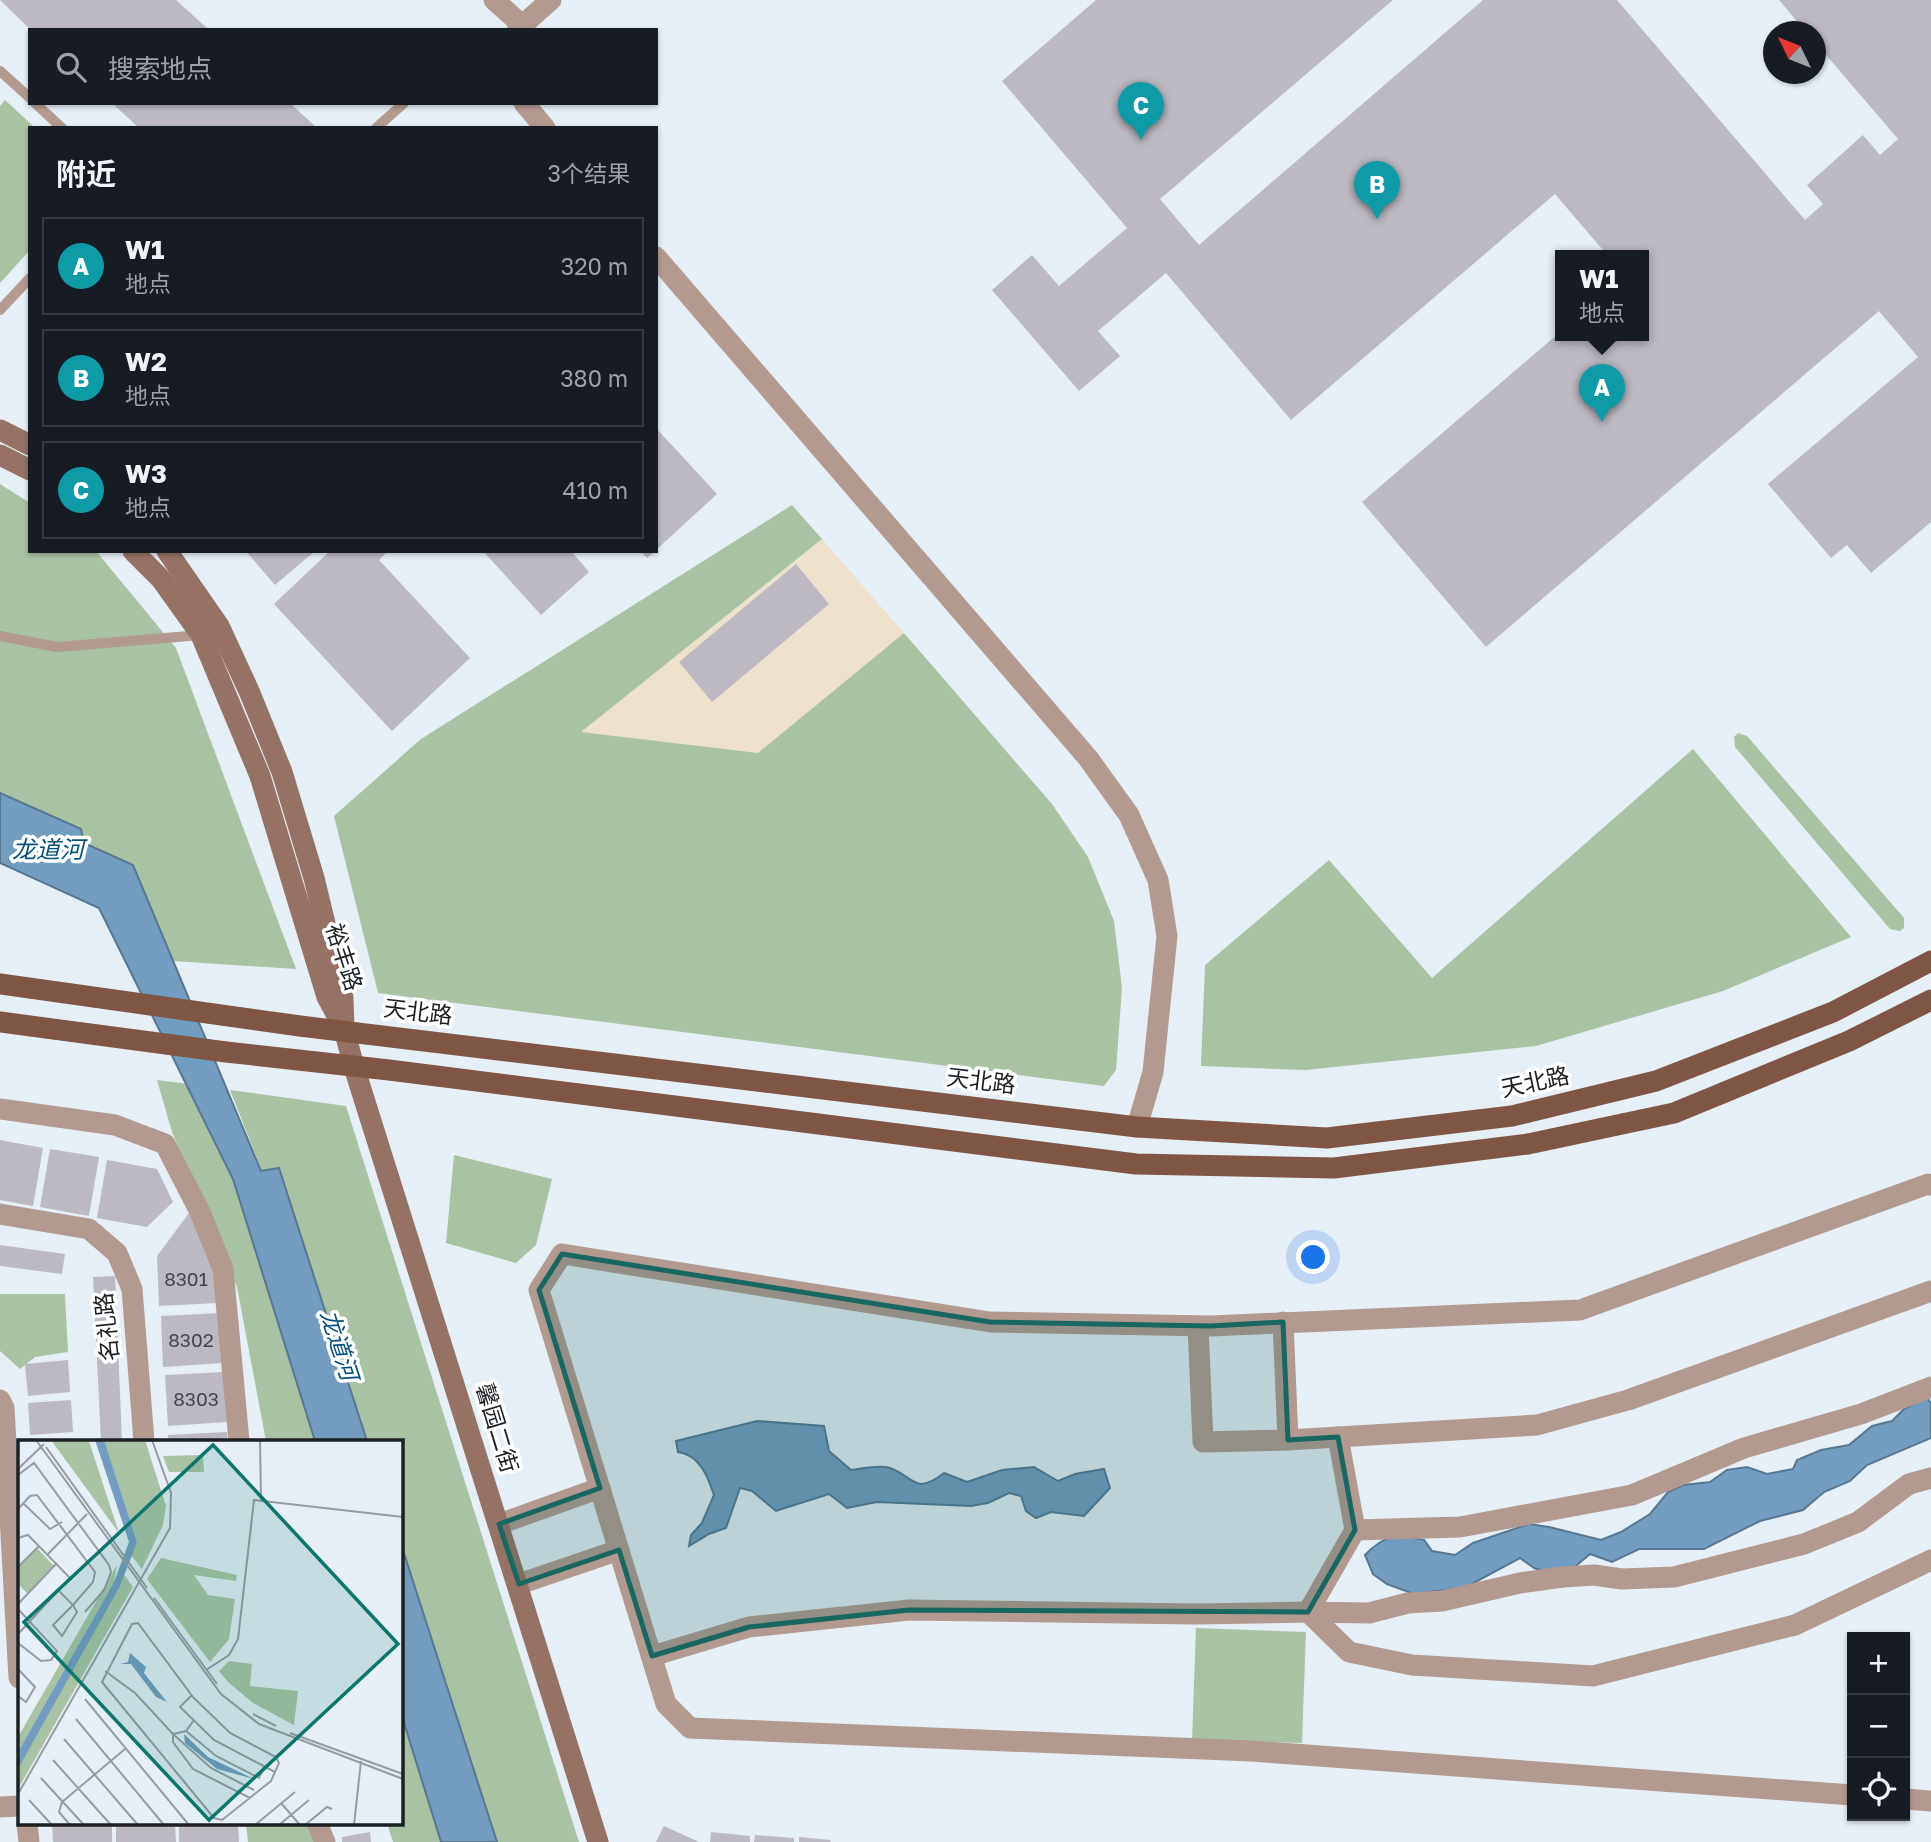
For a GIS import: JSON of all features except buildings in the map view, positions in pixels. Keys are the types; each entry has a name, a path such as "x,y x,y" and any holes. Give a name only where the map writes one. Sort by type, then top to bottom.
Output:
{"main road":[{"name":"天北路","path":"0,984 300,1026 344,1029 1138,1127 1327,1138 1512,1116 1656,1081 1833,1012 1931,961"},
{"path":"0,1022 1136,1164 1334,1168 1528,1144 1674,1113 1849,1041 1931,1000"}],"street":[{"path":"494,0 519,28 551,0"},
{"path":"526,105 543,126"},
{"path":"658,259 1088,758 1129,815 1158,880 1167,936 1153,1072 1138,1127"},
{"path":"0,430 28,444"},
{"path":"0,455 28,469"},
{"name":"裕丰路","path":"135,553 161,579 201,635 260,776 327,997 344,1029"},
{"name":"裕丰路","path":"168,553 219,626 282,772 314,877 343,998 344,1029"},
{"name":"馨园二街","path":"344,1029 598,1842"},
{"path":"0,1109 116,1125 165,1144 200,1212 223,1269 240,1440"},
{"path":"1847,1795 1251,1751 690,1728 667,1704 539,1290 562,1254 990,1322 1198,1326 1580,1310 1931,1185"},
{"name":"名礼路","path":"0,1214 89,1229 117,1253 132,1289 144,1440"},
{"path":"1198,1326 1203,1441 1288,1440 1537,1425 1628,1400 1928,1299"},
{"path":"1283,1322 1288,1440"},
{"path":"1355,1530 1460,1527 1632,1496 1744,1448 1861,1414 1931,1387"},
{"path":"0,1399 4,1408 15,1513 18,1637"},
{"path":"1308,1612 1355,1530 1338,1437"},
{"path":"652,1656 749,1627 909,1610 1195,1614 1369,1613 1563,1577 1674,1577 1804,1544 1858,1522 1909,1484 1931,1478"},
{"path":"499,1524 600,1488"},
{"path":"519,1584 619,1550"},
{"path":"1308,1612 1349,1652 1412,1665 1592,1676 1795,1625 1931,1560"},
{"path":"1910,1799 1931,1801"},
{"path":"0,1807 18,1805"},
{"path":"318,1825 325,1842"}],"lane":[{"path":"0,71 28,96"},
{"path":"37,105 60,126"},
{"path":"378,126 402,105"},
{"path":"0,310 28,280"},
{"path":"0,636 57,647 201,635"}],"highlighted area":[{"path":"562,1254 990,1322 1211,1326 1283,1322 1288,1440 1338,1437 1355,1530 1308,1612 909,1610 749,1627 652,1656 619,1550 519,1584 499,1524 600,1488 539,1290"}],"shaded area":[{"path":"822,539 904,633 758,754 580,732"}],"green space":[{"path":"5,100 33,126 28,126 28,252 0,283 0,106"},
{"path":"0,484 28,502 28,553 98,553 176,648 296,969 173,961 133,865 84,843 81,829 0,793"},
{"path":"792,505 822,539 581,732 758,753 904,633 1052,804 1088,857 1114,921 1122,988 1116,1070 1104,1086 378,993 334,816 421,739"},
{"path":"1738,733 1747,736 1904,918 1904,928 1900,931 1890,929 1735,747 1734,737"},
{"path":"1693,749 1851,937 1723,991 1536,1046 1306,1070 1201,1066 1205,965 1329,860 1432,978"},
{"path":"157,1080 188,1084 233,1179 315,1440 266,1440 237,1287 172,1132"},
{"path":"230,1090 346,1106 579,1842 497,1842 402,1547 402,1440 367,1440 279,1168 262,1171"},
{"path":"454,1155 552,1179 536,1245 516,1263 446,1243"},
{"path":"0,1294 65,1294 68,1352 35,1357 20,1369 0,1351"},
{"path":"1196,1628 1306,1632 1302,1743 1192,1740"},
{"path":"402,1716 441,1842 393,1842 388,1825 402,1825"},
{"path":"246,1825 318,1825 325,1842 248,1842"}],"water":[{"name":"龙道河","path":"0,793 81,829 84,843 133,865 261,1171 279,1168 367,1440 315,1440 233,1179 99,908 0,863"},
{"path":"1927,1397 1931,1404 1931,1438 1867,1465 1850,1481 1824,1492 1803,1510 1760,1521 1704,1549 1639,1549 1612,1562 1590,1554 1563,1577 1534,1568 1520,1558 1466,1587 1414,1594 1387,1584 1373,1574 1365,1555 1385,1539 1406,1537 1424,1540 1432,1551 1455,1555 1473,1543 1529,1524 1601,1540 1621,1532 1650,1514 1668,1492 1683,1485 1710,1482 1727,1470 1747,1467 1767,1474 1793,1469 1797,1460 1821,1450 1849,1445 1872,1426 1892,1421 1904,1409"},
{"path":"757,1421 824,1426 829,1451 851,1470 886,1467 920,1484 934,1480 944,1473 967,1482 1002,1470 1034,1467 1058,1481 1075,1474 1104,1469 1110,1488 1084,1516 1051,1512 1036,1518 1026,1511 1021,1496 1009,1493 988,1503 971,1506 877,1502 847,1508 829,1494 776,1511 752,1491 740,1488 726,1528 689,1546 691,1535 702,1523 714,1495 702,1468 692,1457 678,1452 676,1441"},
{"path":"402,1547 497,1842 441,1842 402,1716"}],"place":[{"name":"W3","path":"1141,140"},
{"name":"W2","path":"1377,219"},
{"name":"W1","path":"1602,422"}]}
